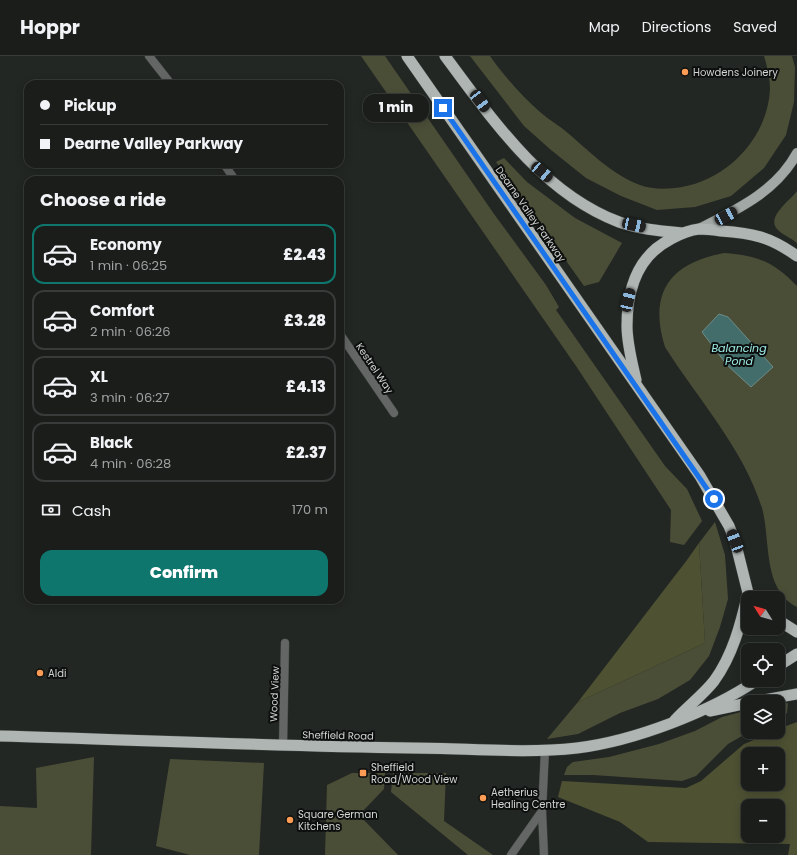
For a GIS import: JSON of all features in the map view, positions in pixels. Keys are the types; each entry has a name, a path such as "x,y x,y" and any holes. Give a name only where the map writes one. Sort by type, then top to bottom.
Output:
{"highway":[{"name":"Dearne Valley Parkway","path":"407,56 700,476 721,510 735,541 750,591"},
{"path":"445,56 506,135 542,172 563,189 602,215 621,222 662,231 682,233"},
{"path":"636,385 627,327 628,300 637,272 655,249 682,233 699,229 741,232 760,236 779,243 797,256"},
{"name":"Sheffield Road","path":"673,722 714,681 736,638 741,624"},
{"path":"785,624 797,632"},
{"path":"785,662 797,654"},
{"name":"Sheffield Road","path":"0,736 283,746 545,750 578,748 614,740 698,714 745,687"},
{"path":"785,696 797,694"},
{"path":"698,714 741,705"}],"main road":[{"path":"699,229 746,205 764,192 780,177 797,153"}],"street":[{"path":"149,56 168,80"},
{"name":"Kestrel Way","path":"344,340 394,413"},
{"name":"Wood View","path":"283,746 285,643"},
{"path":"544,855 542,811 545,750"},
{"path":"511,855 542,811"}],"green space":[{"path":"361,56 385,56 494,214 546,285 559,307 556,310 665,466 687,489 702,521 684,545 670,542 671,510 576,366"},
{"path":"470,56 490,56 514,86 543,115 566,131 611,169 630,181 650,188 677,188 699,182 715,175 730,165 742,153 753,139 762,123 768,107 770,85 764,56 792,56 795,67 794,102 786,135 764,168 731,196 695,207 657,210 621,196 586,178 551,150 524,126"},
{"path":"504,158 527,182 575,218 622,243 599,282 584,286 496,162"},
{"path":"797,191 797,243 778,230 774,220 780,209"},
{"path":"724,253 756,258 781,271 797,286 797,607 786,599 785,591 780,591 773,576 765,521 754,486 732,444 665,347 660,328 659,311 662,296 668,284 677,273 690,264"},
{"path":"715,522 725,555 728,599 720,627 709,656 690,680 658,699 620,713 578,734 547,739 578,702 705,643 699,543"},
{"path":"699,543 705,643 578,702 687,560"},
{"path":"785,703 788,703 787,713 785,714"},
{"path":"741,712 741,737 728,744 696,776 682,781 593,775 564,775 567,767 573,762 609,757 659,744 695,731 722,717"},
{"path":"797,722 797,855 788,855 790,844 648,842 620,822 558,797 562,781 686,788 701,781 744,744 756,739 785,739 785,726"},
{"path":"94,757 91,855 0,855 0,806 37,808 36,768"},
{"path":"170,759 264,763 259,855 190,855 156,846"},
{"path":"352,773 385,773 384,789 359,815 398,855 325,855 327,785"},
{"path":"393,773 446,773 444,821 493,855 468,855 391,792"}],"water":[{"name":"Balancing Pond","path":"719,314 728,317 773,367 751,387 727,365 702,332"}],"place":[{"name":"Howdens Joinery","path":"685,72"},
{"name":"Aldi","path":"40,673"},
{"name":"Sheffield Road/Wood View","path":"363,773"},
{"name":"Aetherius Healing Centre","path":"483,798"},
{"name":"Square German Kitchens","path":"290,820"}],"route":[{"path":"443,108 700,476 714,499"}]}
